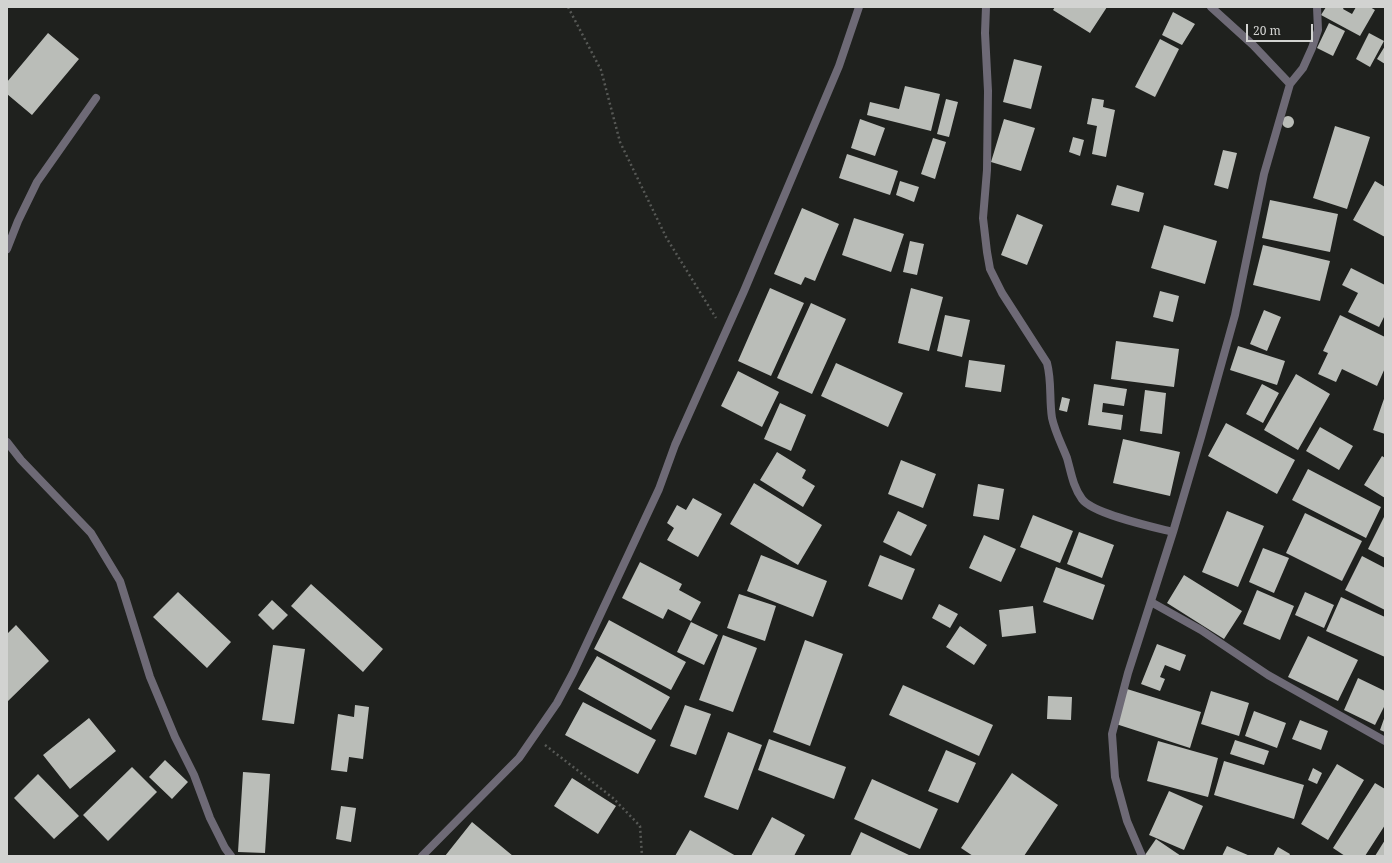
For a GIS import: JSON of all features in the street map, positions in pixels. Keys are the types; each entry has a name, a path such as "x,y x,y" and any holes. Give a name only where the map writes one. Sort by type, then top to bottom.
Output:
{"street":[{"path":"422,856 519,758 557,703 586,646 656,496 675,445 725,334 836,73 859,7"},
{"path":"986,7 985,33 988,91 988,170 983,218 990,269 1002,293 1047,363 1050,376 1053,422 1067,458 1073,480 1082,500 1102,513 1173,532"},
{"path":"1211,7 1254,45 1290,84"},
{"path":"1142,856 1127,821 1115,777 1112,734 1128,673 1173,532 1235,315 1264,174 1290,84 1302,68 1312,48 1318,30 1317,7"},
{"path":"7,249 18,221 37,182 96,98"},
{"path":"7,442 21,460 91,533 120,581 156,690 175,737 194,775 210,818 225,848 232,856"},
{"path":"1151,602 1201,630 1268,675 1385,741"}],"path":[{"path":"568,7 601,70 620,142 666,237 725,334"},
{"path":"534,736 613,798 640,826 642,856"}],"building":[{"path":"1055,7 1107,7 1090,33 1053,10"},
{"path":"1326,7 1344,7 1343,9 1352,14 1356,7 1370,7 1375,10 1360,36 1321,15"},
{"path":"1173,12 1195,24 1182,45 1162,35"},
{"path":"1329,23 1345,31 1333,56 1317,48"},
{"path":"48,33 79,59 32,115 7,94 7,82"},
{"path":"1369,33 1384,41 1370,67 1356,59"},
{"path":"1160,39 1179,49 1155,97 1135,87"},
{"path":"1385,46 1385,64 1377,59"},
{"path":"1014,59 1042,66 1031,109 1003,102"},
{"path":"905,86 940,94 931,131 867,115 870,102 899,109"},
{"path":"1092,98 1104,100 1103,107 1115,110 1106,157 1092,154 1097,126 1087,124"},
{"path":"946,99 958,102 949,137 937,134"},
{"path":"1286,116 1290,116 1294,122 1290,128 1286,128 1282,124 1282,120"},
{"path":"860,119 885,128 875,156 851,148"},
{"path":"1004,119 1035,128 1021,171 991,162"},
{"path":"1335,126 1370,137 1347,209 1313,198"},
{"path":"1073,137 1084,140 1080,156 1069,152"},
{"path":"933,138 946,142 935,179 921,174"},
{"path":"1223,150 1237,153 1228,189 1214,185"},
{"path":"847,154 898,171 890,195 839,178"},
{"path":"900,181 919,187 914,202 896,195"},
{"path":"1375,181 1385,187 1385,237 1353,220"},
{"path":"1117,185 1144,193 1139,212 1111,205"},
{"path":"1270,200 1338,214 1330,252 1262,238"},
{"path":"802,208 839,224 815,281 805,277 801,285 774,274"},
{"path":"1017,214 1043,225 1027,265 1001,255"},
{"path":"854,218 904,234 891,272 842,255"},
{"path":"1164,225 1217,241 1205,284 1151,268"},
{"path":"910,241 924,244 917,275 903,272"},
{"path":"1263,245 1330,261 1320,301 1253,285"},
{"path":"1351,268 1385,285 1385,315 1379,327 1348,312 1358,293 1342,285"},
{"path":"770,288 804,303 771,376 738,361"},
{"path":"911,288 943,297 929,351 898,343"},
{"path":"1160,291 1179,296 1173,322 1153,317"},
{"path":"811,303 846,319 812,394 777,378"},
{"path":"1264,310 1281,317 1267,351 1250,344"},
{"path":"945,315 970,320 962,357 937,351"},
{"path":"1340,315 1385,337 1385,368 1377,386 1342,369 1336,382 1318,374 1328,353 1323,351"},
{"path":"1116,341 1179,349 1174,387 1111,379"},
{"path":"1238,346 1285,361 1277,385 1230,370"},
{"path":"969,360 1005,365 1001,392 965,387"},
{"path":"836,363 903,393 888,427 821,396"},
{"path":"738,371 779,392 762,427 721,406"},
{"path":"1296,374 1330,394 1298,450 1264,430"},
{"path":"1094,384 1127,389 1124,406 1103,403 1102,412 1123,415 1121,430 1088,425"},
{"path":"1262,384 1279,393 1263,423 1246,414"},
{"path":"1145,390 1166,393 1162,434 1140,431"},
{"path":"1385,396 1385,434 1373,430"},
{"path":"1062,397 1070,399 1067,412 1059,410"},
{"path":"780,403 806,415 791,451 764,439"},
{"path":"1226,423 1295,460 1277,494 1208,456"},
{"path":"1320,427 1353,446 1339,470 1306,451"},
{"path":"1123,439 1180,452 1170,496 1113,483"},
{"path":"777,452 806,470 802,478 815,486 803,507 760,480"},
{"path":"1382,456 1385,458 1385,498 1364,485"},
{"path":"901,460 936,474 923,508 888,494"},
{"path":"1308,469 1381,507 1366,538 1292,500"},
{"path":"754,483 822,525 798,565 730,524"},
{"path":"978,484 1004,489 999,520 973,516"},
{"path":"693,498 722,514 698,557 667,540 674,528 667,523 677,505 686,510"},
{"path":"898,511 927,525 911,556 883,542"},
{"path":"1227,511 1264,526 1238,587 1202,572"},
{"path":"1305,513 1362,541 1342,581 1286,553"},
{"path":"1033,515 1073,531 1060,563 1020,547"},
{"path":"1385,515 1385,558 1368,549"},
{"path":"1079,532 1114,545 1102,578 1067,564"},
{"path":"984,535 1016,549 1001,582 969,568"},
{"path":"1263,548 1289,558 1274,593 1249,582"},
{"path":"761,555 827,581 813,617 747,591"},
{"path":"880,555 915,569 902,600 868,586"},
{"path":"1362,556 1385,568 1385,610 1345,590"},
{"path":"640,562 682,584 679,590 701,602 691,621 668,609 663,619 622,598"},
{"path":"1056,567 1105,585 1093,620 1043,602"},
{"path":"1184,575 1242,611 1224,639 1167,603"},
{"path":"311,584 383,649 363,672 291,606"},
{"path":"1257,590 1294,606 1280,640 1243,624"},
{"path":"178,592 231,642 207,668 153,617"},
{"path":"1305,592 1334,605 1324,628 1295,615"},
{"path":"739,594 776,606 765,641 727,628"},
{"path":"1341,597 1385,617 1385,657 1326,631"},
{"path":"272,600 288,615 273,630 258,615"},
{"path":"939,604 958,614 950,628 932,618"},
{"path":"1033,606 1036,633 1002,637 999,610"},
{"path":"609,620 686,662 671,690 594,649"},
{"path":"691,622 718,635 704,665 677,652"},
{"path":"16,625 49,661 7,702 7,634"},
{"path":"960,626 987,645 974,665 946,647"},
{"path":"723,635 757,648 733,712 699,700"},
{"path":"1308,636 1358,660 1338,701 1288,677"},
{"path":"805,640 843,654 810,746 773,732"},
{"path":"1157,644 1186,655 1180,671 1165,665 1160,677 1165,679 1160,691 1141,684"},
{"path":"273,645 305,649 294,724 262,720"},
{"path":"597,656 670,697 651,730 578,689"},
{"path":"1358,678 1385,691 1385,705 1375,725 1344,710"},
{"path":"903,685 993,725 979,756 889,715"},
{"path":"1127,689 1201,712 1190,748 1116,724"},
{"path":"1211,691 1249,703 1239,736 1201,724"},
{"path":"1048,696 1072,697 1071,720 1047,719"},
{"path":"583,702 656,740 638,774 565,735"},
{"path":"355,705 369,707 363,759 349,757 347,772 331,770 338,714 354,717"},
{"path":"685,705 711,714 696,755 670,746"},
{"path":"1254,711 1286,723 1277,748 1245,736"},
{"path":"1385,716 1385,732 1380,730"},
{"path":"89,718 116,751 70,789 43,755"},
{"path":"1300,720 1328,731 1321,750 1292,739"},
{"path":"728,732 762,745 738,810 704,797"},
{"path":"769,739 846,767 834,799 758,770"},
{"path":"1235,740 1269,751 1264,765 1230,754"},
{"path":"1158,741 1218,758 1208,797 1147,781"},
{"path":"946,750 976,763 958,803 928,791"},
{"path":"165,760 188,782 172,799 149,777"},
{"path":"1224,761 1304,785 1294,819 1214,795"},
{"path":"1337,764 1364,780 1328,840 1301,824"},
{"path":"132,767 157,792 108,841 83,815"},
{"path":"1313,768 1322,773 1317,784 1308,780"},
{"path":"243,772 270,774 265,853 238,852"},
{"path":"1012,773 1058,805 1024,856 973,856 961,848"},
{"path":"38,774 79,816 54,839 14,798"},
{"path":"572,778 616,806 598,834 554,806"},
{"path":"872,779 938,809 920,849 854,819"},
{"path":"1375,783 1385,789 1385,825 1365,856 1345,856 1333,848"},
{"path":"1169,791 1203,806 1184,850 1149,835"},
{"path":"341,806 356,808 351,842 336,839"},
{"path":"772,817 805,835 794,856 751,856"},
{"path":"472,822 513,856 445,856"},
{"path":"690,830 736,856 675,856"},
{"path":"861,832 911,856 850,856"},
{"path":"1156,839 1181,856 1145,855"},
{"path":"1385,840 1385,856 1375,856"},
{"path":"1227,846 1250,856 1222,856"},
{"path":"1278,847 1290,854 1289,856 1273,856"}]}
